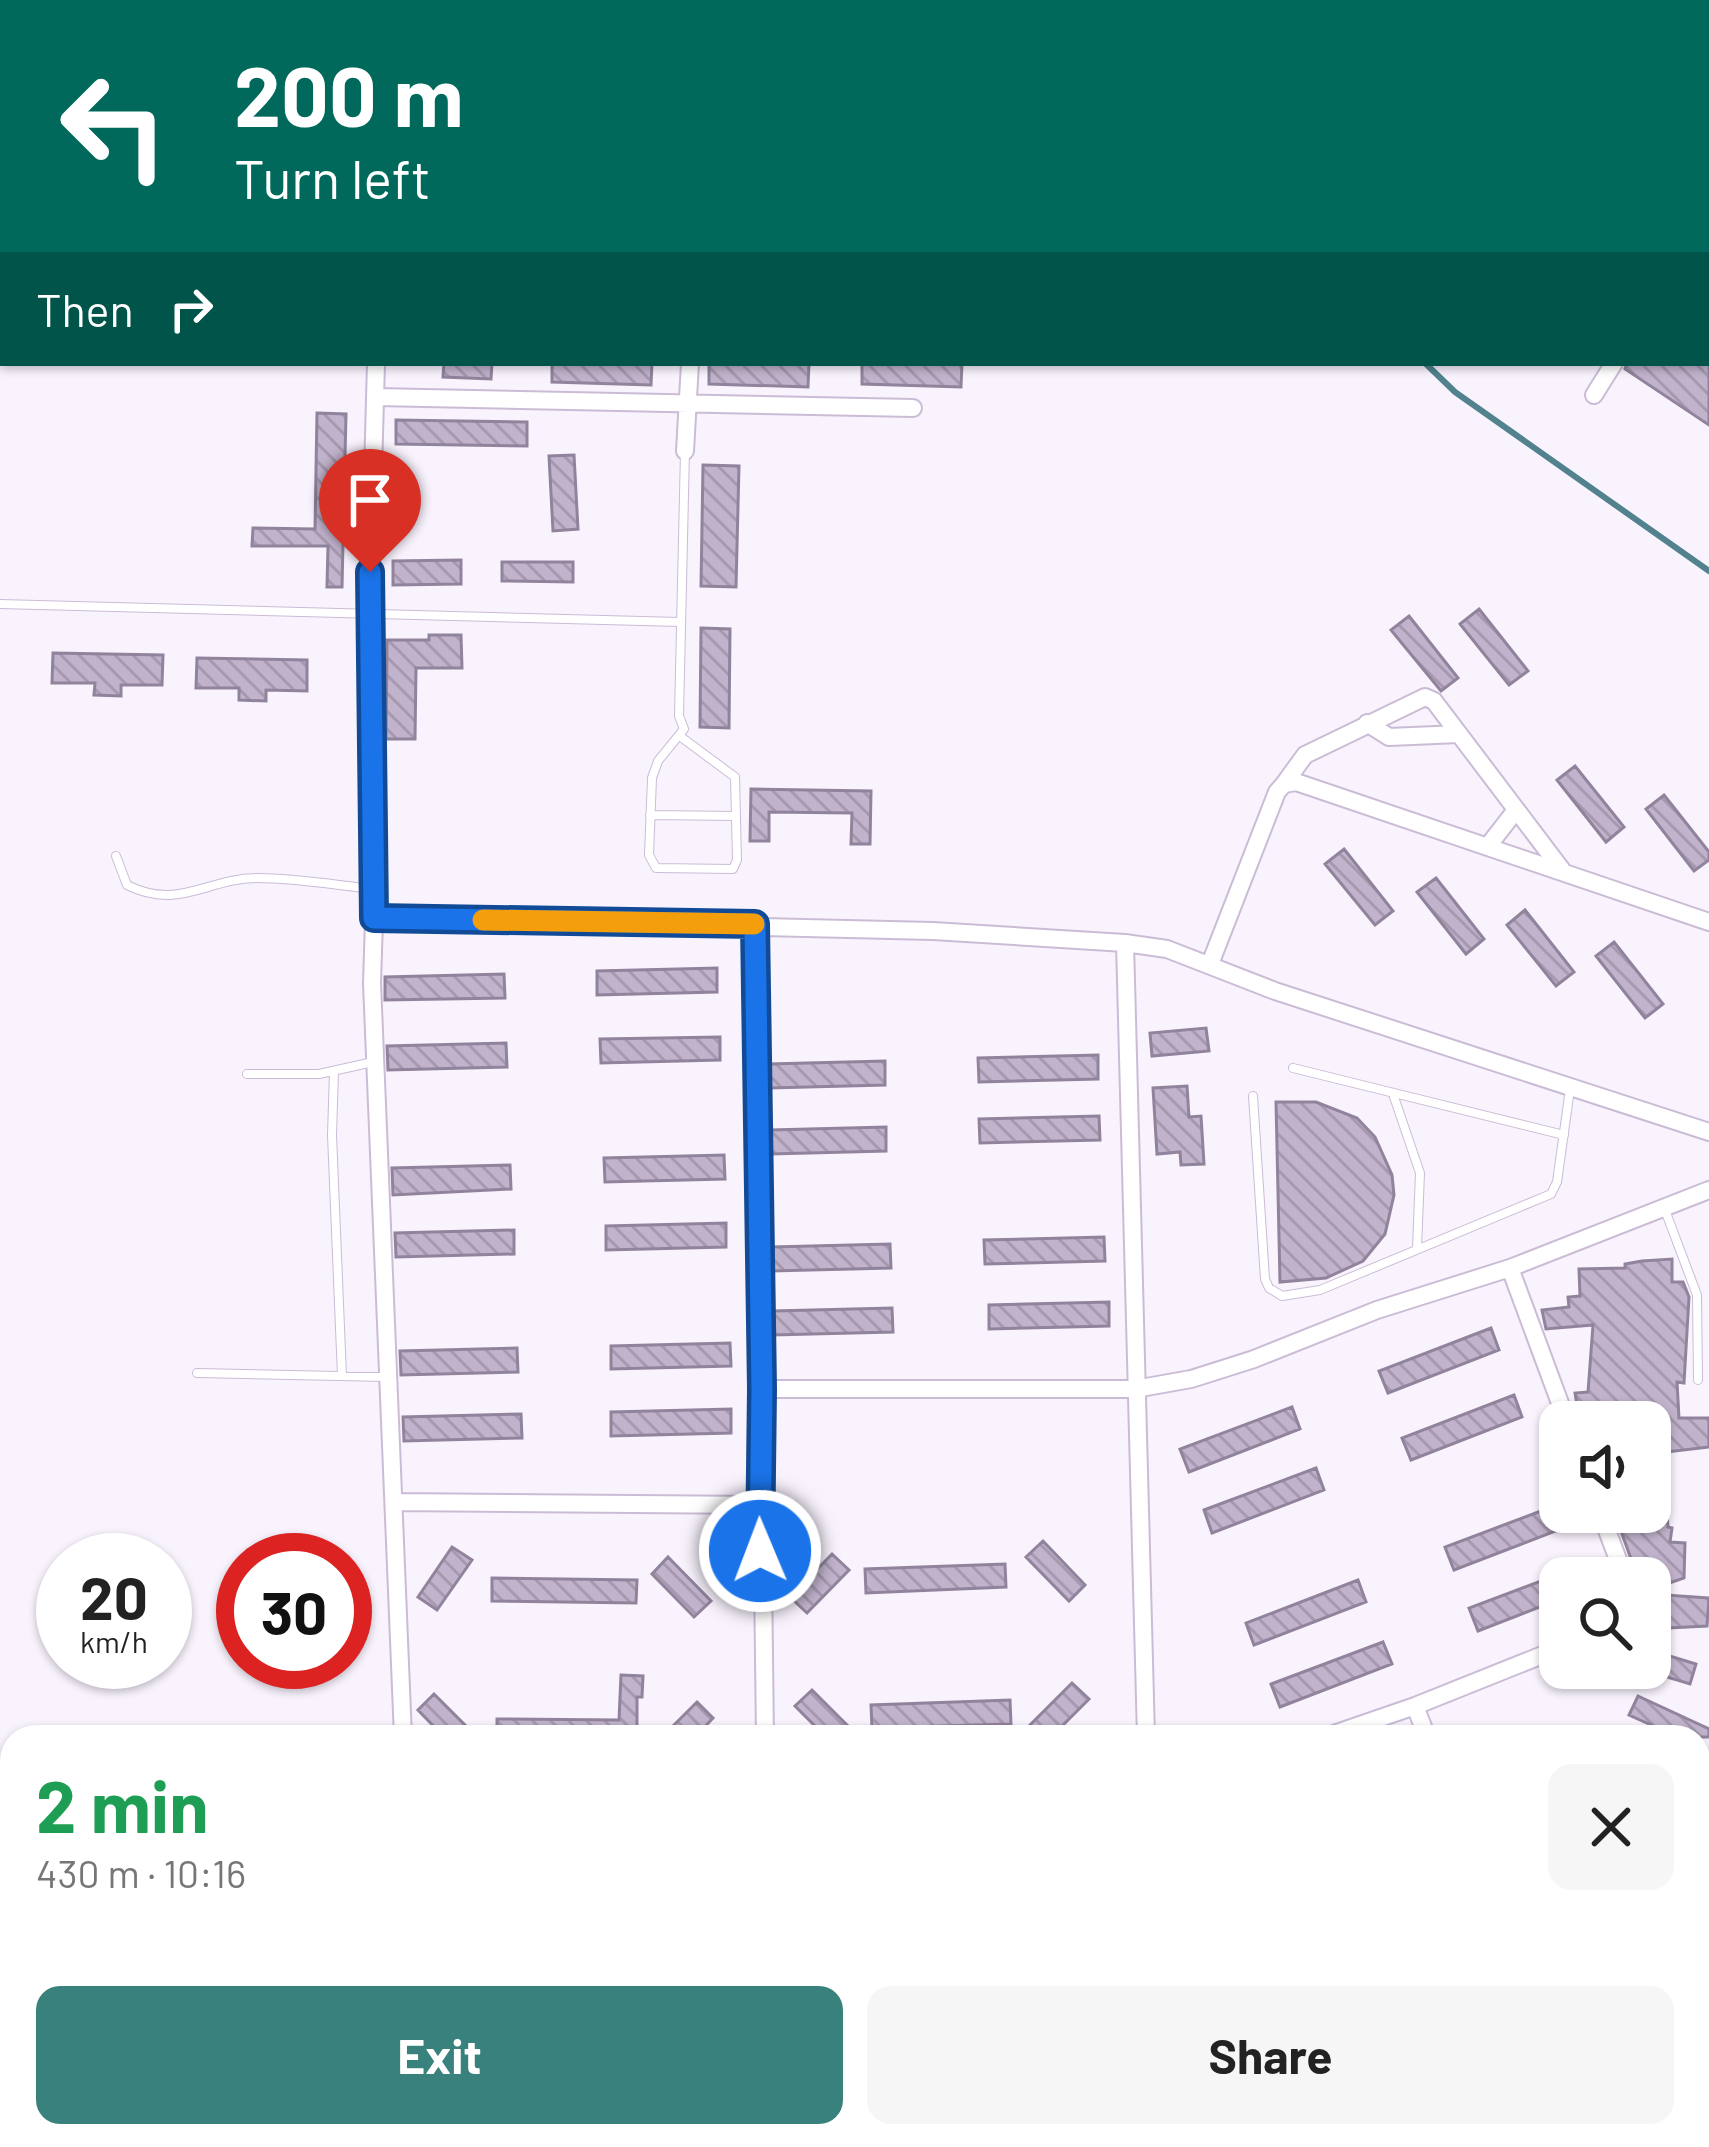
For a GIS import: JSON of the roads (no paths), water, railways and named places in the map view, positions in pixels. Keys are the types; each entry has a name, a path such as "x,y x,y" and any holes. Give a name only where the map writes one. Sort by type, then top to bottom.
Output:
{"street":[{"path":"376,366 369,616 374,1062 403,1725"},
{"path":"685,452 690,366"},
{"path":"1594,395 1612,366"},
{"path":"376,397 913,408"},
{"path":"1210,964 1277,792 1305,755 1425,697 1435,701 1562,871"},
{"path":"1367,723 1389,737 1459,734"},
{"path":"1284,784 1309,784 1709,922"},
{"path":"1488,846 1516,810"},
{"path":"374,918 755,924 1166,949 1275,991 1709,1132"},
{"path":"755,924 765,1725"},
{"path":"1125,943 1146,1725"},
{"path":"762,1389 1135,1390 1191,1379 1377,1310 1510,1268 1709,1190"},
{"path":"1510,1268 1559,1401"},
{"path":"394,1502 759,1505"},
{"path":"1360,1725 1539,1656"},
{"path":"1415,1706 1422,1725"}],"lane":[{"path":"681,737 734,777 737,860 733,869 656,868 649,855 654,769 685,729 679,716 685,452"},
{"path":"0,604 680,622"},
{"path":"650,814 736,816"},
{"path":"116,856 127,885 156,896 186,895 259,878 375,889"},
{"path":"248,1074 334,1072 374,1062"},
{"path":"1292,1068 1564,1135"},
{"path":"334,1072 332,1136 342,1376"},
{"path":"1252,1096 1265,1279 1274,1294 1293,1296 1320,1290 1551,1194 1557,1182 1570,1087"},
{"path":"1393,1093 1420,1173 1418,1247"},
{"path":"1665,1209 1697,1295 1698,1380"},
{"path":"196,1373 388,1377"}],"waterway":[{"path":"1428,366 1455,392 1709,571"}]}
